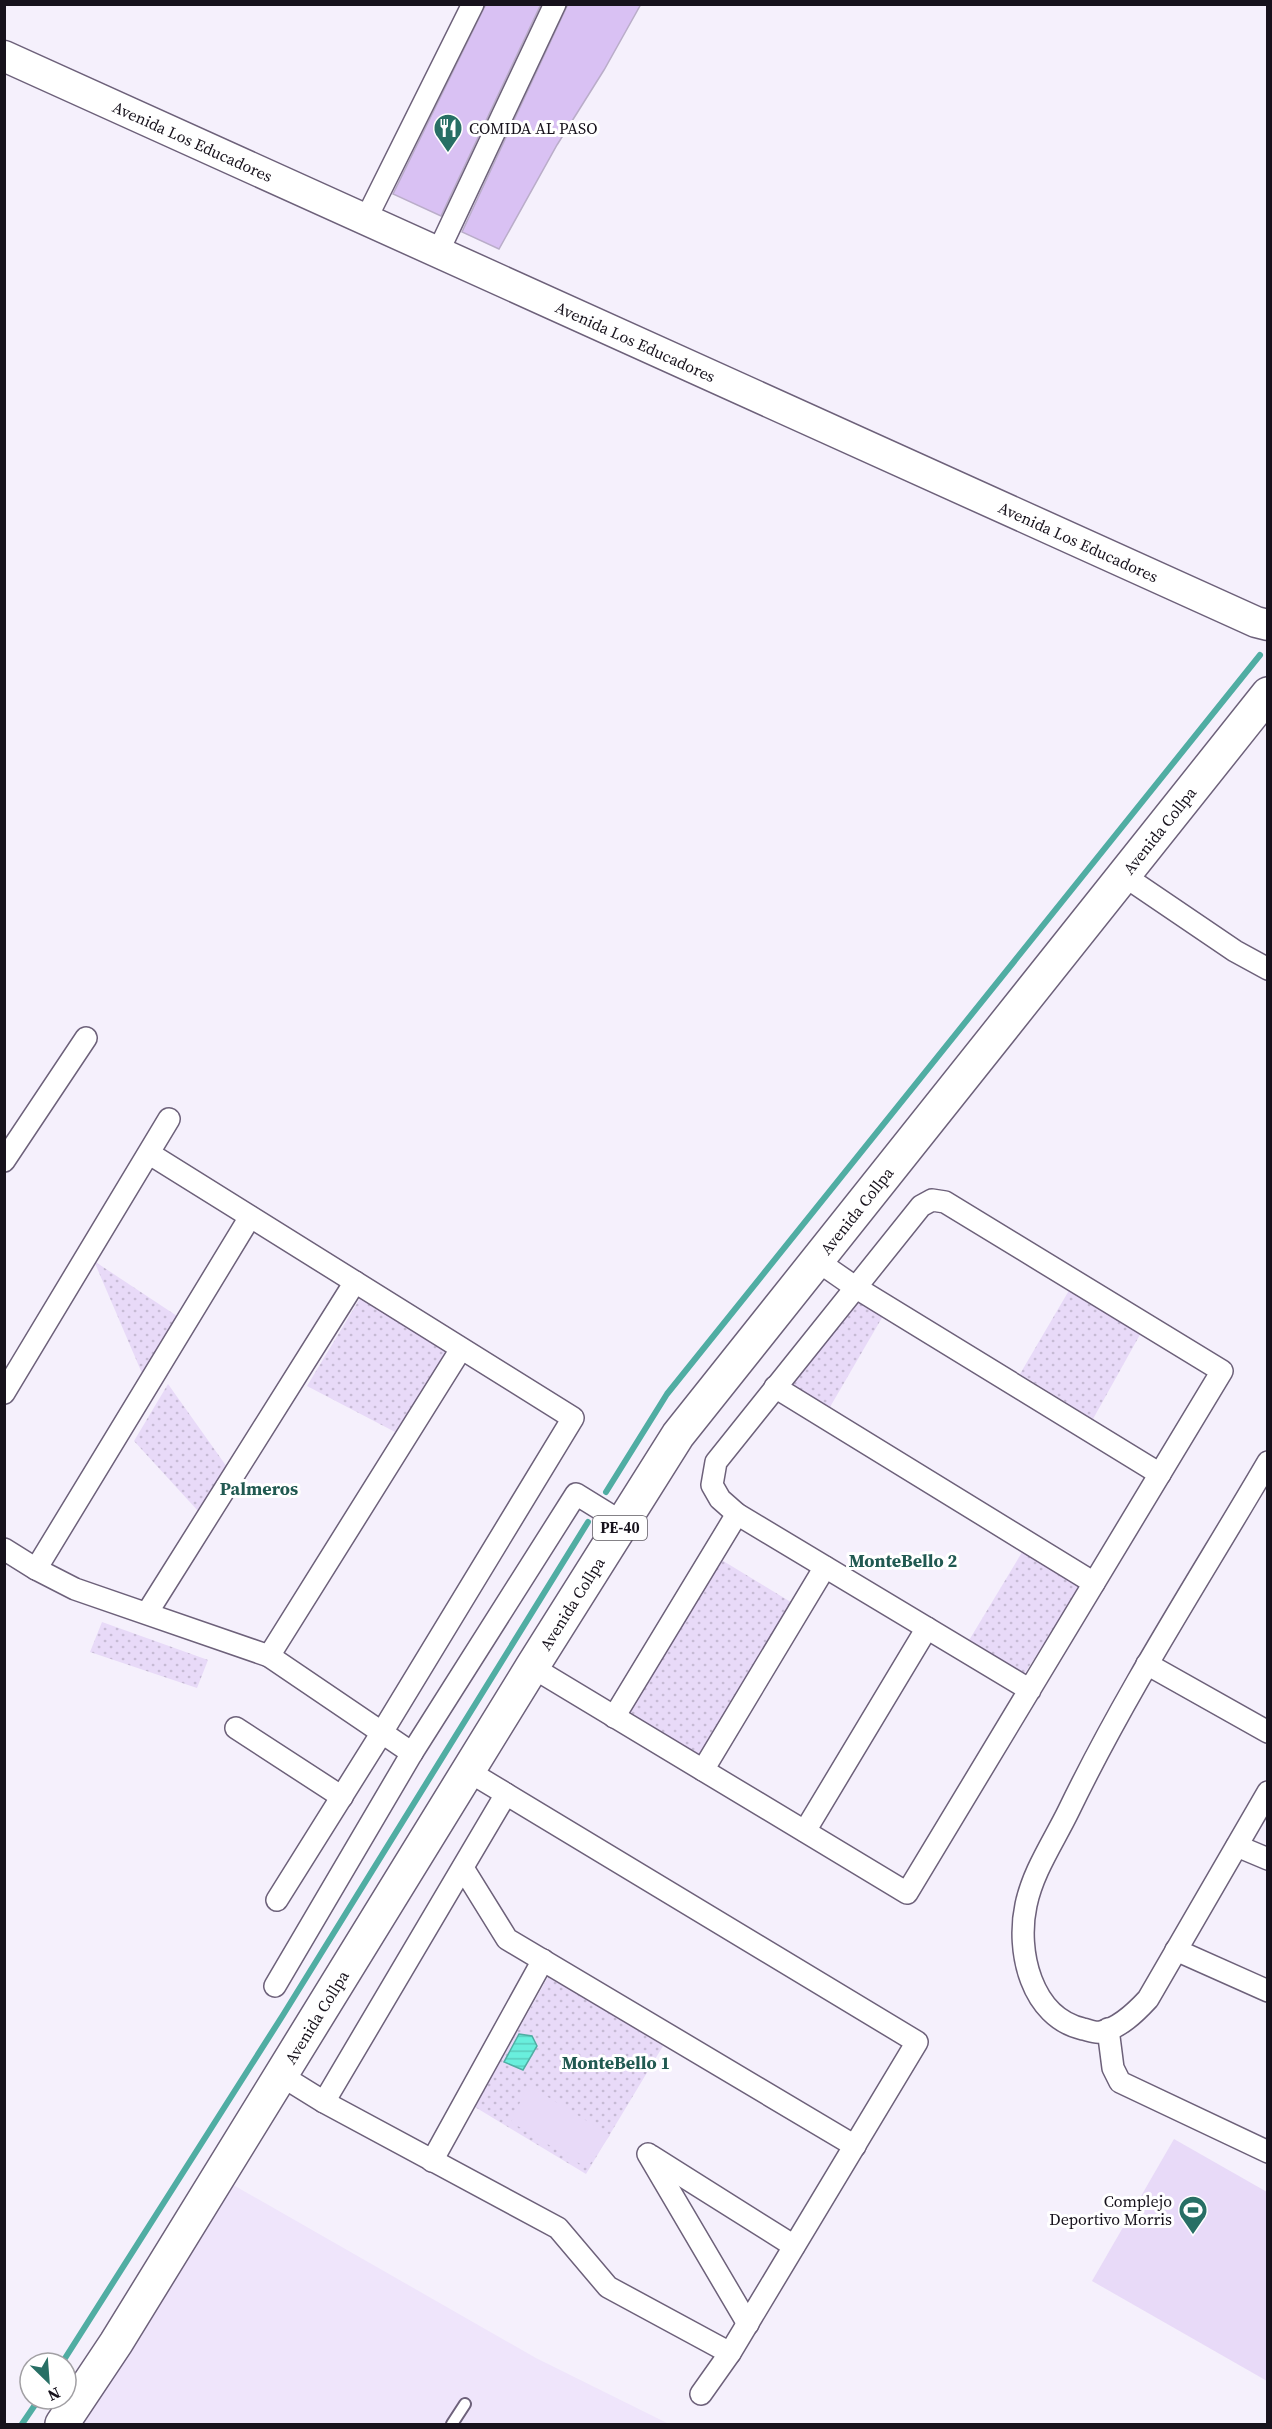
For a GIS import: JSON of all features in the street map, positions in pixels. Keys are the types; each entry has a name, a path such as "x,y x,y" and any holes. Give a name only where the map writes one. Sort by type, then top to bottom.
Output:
{"main road":[{"name":"Avenida Collpa","path":"62,2424 116,2343 532,1667 678,1435 1268,694"}],"street":[{"path":"366,219 473,4"},
{"path":"438,252 555,4"},
{"name":"Avenida Los Educadores","path":"4,56 1256,622 1268,625"},
{"path":"1123,874 1235,951 1268,969"},
{"path":"4,1161 86,1038"},
{"path":"4,1393 169,1119"},
{"path":"150,1154 573,1418 381,1734 276,1900"},
{"path":"532,1667 907,1893 1030,1690 1222,1371 945,1202 932,1200 921,1206 716,1462 712,1485 720,1498 737,1514 1030,1690"},
{"path":"36,1569 250,1217"},
{"path":"816,1260 855,1287 1160,1474"},
{"path":"147,1613 355,1282"},
{"path":"269,1656 461,1349"},
{"path":"775,1387 1094,1583"},
{"path":"1268,1462 1111,1728 1030,1888 1023,1926 1028,1967 1039,1997 1053,2015 1074,2027 1098,2033 1129,2017 1148,1999 1268,1792"},
{"path":"275,1986 412,1754 576,1494 623,1522"},
{"path":"614,1717 737,1514"},
{"path":"4,1549 75,1589 269,1656 412,1754"},
{"path":"703,1770 825,1567"},
{"path":"805,1831 927,1628"},
{"path":"1147,1664 1268,1732"},
{"path":"236,1728 342,1797"},
{"path":"468,1771 917,2042 748,2324 701,2394"},
{"path":"324,2102 506,1794"},
{"path":"1237,1846 1268,1859"},
{"path":"463,1868 507,1939 855,2146"},
{"path":"1176,1950 1268,1991"},
{"path":"432,2161 543,1960"},
{"path":"1108,2029 1113,2068 1120,2082 1268,2152"},
{"path":"282,2076 324,2102 558,2228 608,2287 730,2353"},
{"path":"748,2324 648,2154 794,2246"}],"lane":[{"path":"452,2424 465,2404"}],"shaded area":[{"path":"94,1261 180,1318 144,1378"},
{"path":"1071,1287 1142,1331 1093,1419 1020,1374"},
{"path":"362,1295 450,1352 397,1433 307,1386"},
{"path":"857,1301 883,1316 830,1407 791,1384"},
{"path":"168,1384 227,1467 199,1512 134,1441"},
{"path":"1024,1549 1082,1584 1023,1676 968,1642"},
{"path":"720,1559 794,1604 700,1758 627,1714"},
{"path":"102,1622 208,1660 197,1688 90,1652"},
{"path":"549,1975 663,2046 586,2174 475,2107"},
{"path":"519,2034 532,2036 537,2046 523,2070 504,2062"},
{"path":"528,2085 610,2135 587,2168 511,2122"},
{"name":"Complejo Deportivo Morris","path":"1174,2139 1267,2192 1267,2381 1092,2281"},
{"path":"228,2182 536,2358 669,2424 71,2424"}],"building":[{"path":"486,4 541,4 441,216 393,194"},
{"path":"568,4 641,4 604,70 557,145 499,249 462,232"}],"waterway":[{"path":"606,1492 667,1394 1260,655"},
{"path":"70,2351 283,2015 588,1522"},
{"path":"22,2424 31,2411"}],"place":[{"name":"COMIDA AL PASO","path":"448,154"},
{"name":"Complejo Deportivo Morris","path":"1193,2236"}],"district":[{"name":"Palmeros","path":"259,1489"},
{"name":"MonteBello 2","path":"903,1561"},
{"name":"MonteBello 1","path":"616,2063"}]}
